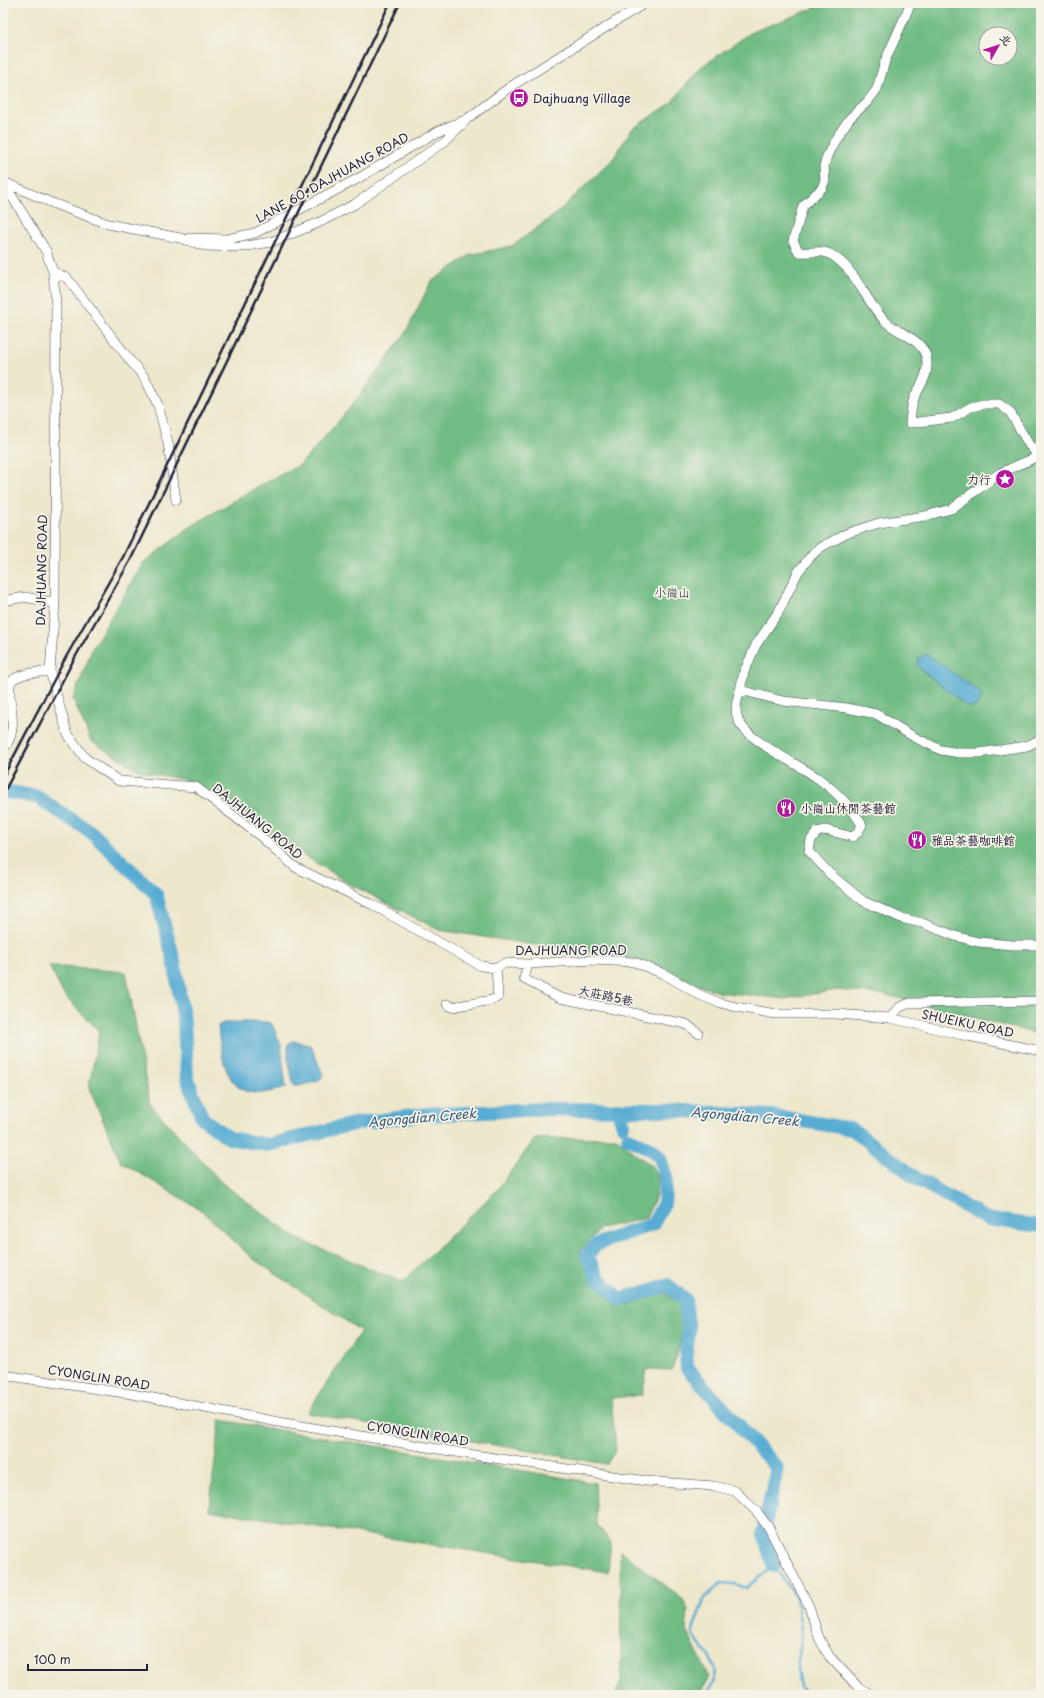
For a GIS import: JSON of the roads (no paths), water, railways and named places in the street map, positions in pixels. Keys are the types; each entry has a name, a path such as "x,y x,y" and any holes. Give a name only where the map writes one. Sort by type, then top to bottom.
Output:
{"street":[{"name":"LANE 60, DAJHUANG ROAD","path":"3,182 52,203 108,224 180,238 204,246 241,247 271,242 318,223 356,204 445,141 467,119 510,87 645,3"},
{"path":"911,3 885,61 877,89 868,101 850,118 836,138 826,161 825,180 822,188 803,206 793,241 799,252 820,250 836,258 854,277 875,311 886,322 906,334 920,346 926,356 927,371 923,383 914,397 910,423 952,418 971,407 984,404 999,404 1010,412 1029,445 1040,455 1000,473 951,509 925,516 879,523 848,533 821,547 810,557 798,572 779,611 756,645 744,672 736,708 738,721 747,732 773,751 815,777 848,807 862,825 853,837 826,830 817,832 811,840 809,851 836,878 863,901 900,918 922,923 955,936 978,942 1014,946 1041,945"},
{"name":"LANE 60, DAJHUANG ROAD","path":"180,238 227,239 255,233 359,178 438,130 467,119"},
{"name":"DAJHUANG ROAD","path":"3,182 46,251 53,272 56,305 55,603 50,671 67,733 86,758 119,781 196,787 260,836 294,867 373,906 481,966 496,968 505,962 528,964 593,960 634,962 664,974 700,995 736,1008 776,1014 836,1014 890,1018"},
{"path":"53,272 67,278 145,378 158,405 168,443 176,500"},
{"path":"3,601 25,596 55,603"},
{"path":"3,746 6,746 10,738 14,720 10,683 18,676 50,671"},
{"path":"740,690 783,701 847,708 876,714 914,737 940,750 960,753 980,753 1027,746 1041,739"},
{"name":"大莊路5巷","path":"528,964 524,979 560,998 686,1024 698,1033"},
{"path":"446,1004 452,1007 492,1000 498,997 496,968"},
{"path":"890,1018 900,1007 910,1003 1041,1001"},
{"name":"SHUEIKU ROAD","path":"890,1018 1041,1051"},
{"name":"CYONGLIN ROAD","path":"3,1375 132,1394 284,1423 468,1454 646,1481 714,1486 735,1491 757,1512 769,1528 809,1606 819,1638 829,1656 858,1687 872,1695"}],"water":[{"path":"924,655 928,655 977,690 982,696 977,706 968,707 920,669 917,664 918,659"},
{"path":"267,1022 272,1024 281,1045 286,1088 261,1093 249,1092 239,1087 232,1080 223,1059 218,1026 223,1023"},
{"path":"293,1041 310,1044 322,1072 322,1077 318,1081 294,1087 288,1059 288,1044"}],"waterway":[{"name":"Agongdian Creek","path":"3,791 37,797 91,832 156,894 174,960 184,1022 187,1077 202,1118 229,1138 268,1145 353,1124 420,1115 545,1109 668,1110 773,1116 852,1129 916,1178 986,1219 1041,1226"},
{"path":"617,1109 623,1125"},
{"path":"628,1138 652,1149 660,1158 666,1177 664,1203 653,1224 597,1244 587,1255 597,1277 620,1299 667,1285 685,1299 689,1330 686,1353 687,1368 777,1468 763,1533 774,1566"},
{"path":"707,1695 716,1671 712,1660 692,1633 704,1599 721,1583 735,1584 746,1588 774,1566 796,1597 802,1634 797,1668 800,1687 806,1695"}],"railway":[{"path":"3,777 66,657 123,557 390,3"},
{"path":"3,794 73,661 130,561 400,3"}],"place":[{"name":"Dajhuang Village","path":"519,98"},
{"name":"力行","path":"1005,479"},
{"name":"小崗山休閒茶藝館","path":"786,808"},
{"name":"雅品茶藝咖啡館","path":"917,840"}],"park label":[{"name":"小崗山","path":"672,592"}]}
